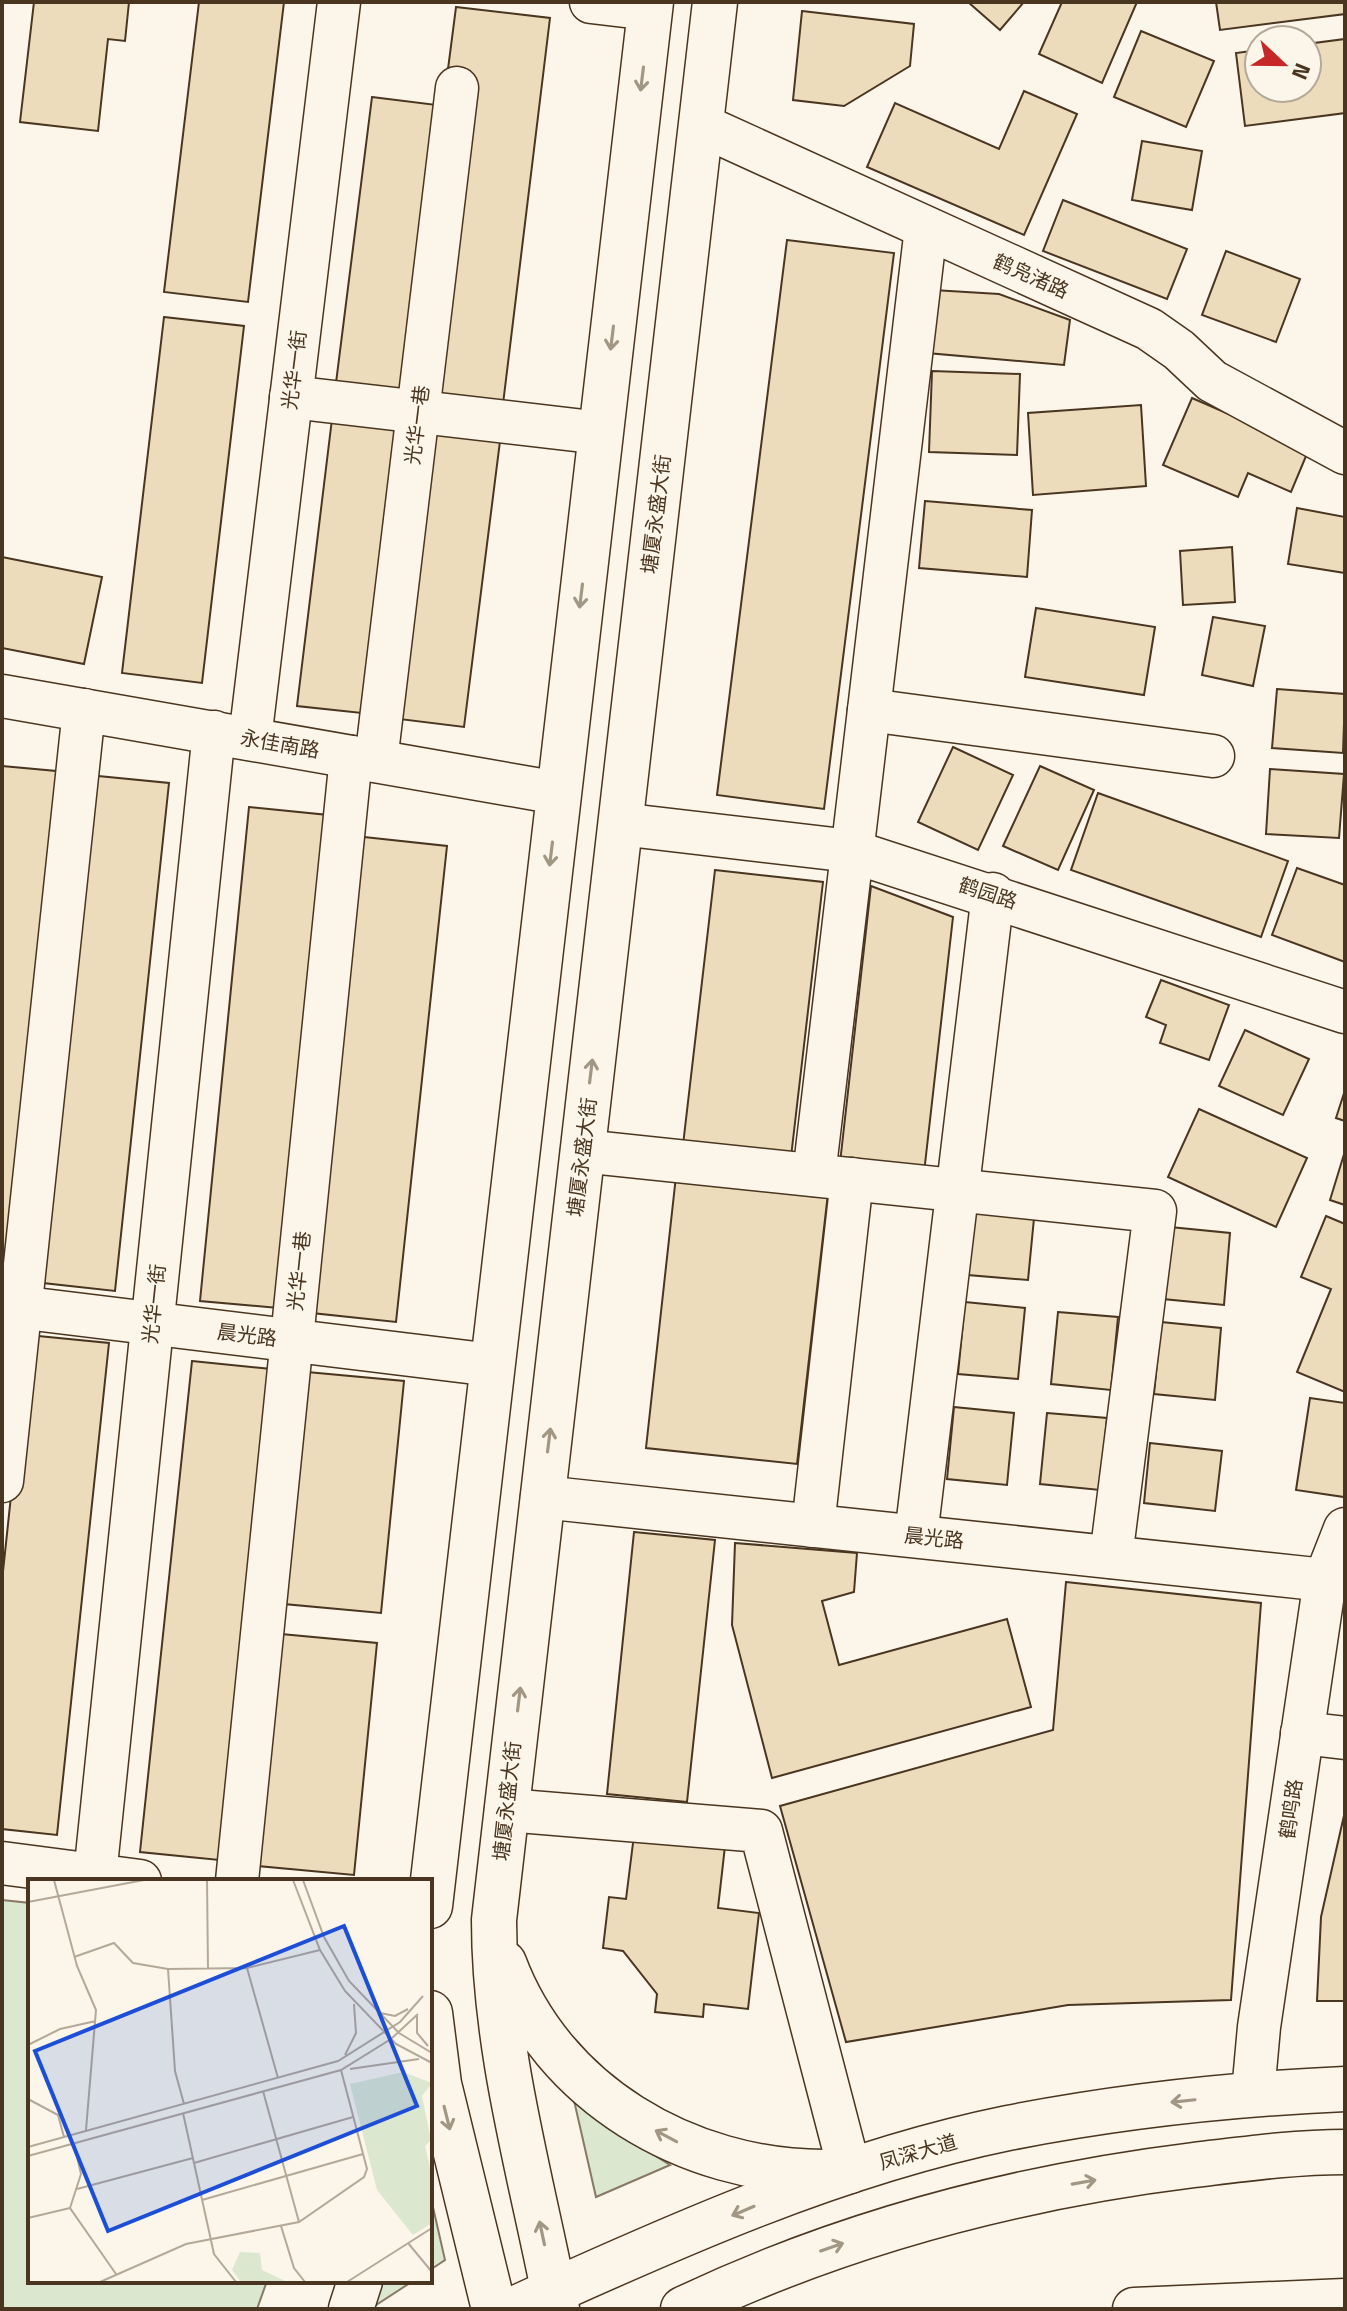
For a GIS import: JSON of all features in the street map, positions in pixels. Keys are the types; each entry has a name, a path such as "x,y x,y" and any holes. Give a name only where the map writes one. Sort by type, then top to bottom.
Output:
{"main road":[{"name":"塘厦永盛大街","path":"556,2300 500,2038 494,1980 494,1920 715,2"},
{"path":"432,1889 650,6"},
{"path":"494,1920 510,1979 534,2026 561,2061 592,2089 625,2112 695,2150 772,2170 850,2172"},
{"path":"432,2029 439,2084 494,2309"},
{"name":"凤深大道","path":"514,2309 556,2300 769,2200 850,2172 1006,2128 1129,2107 1253,2093 1345,2089"},
{"path":"683,2309 712,2300 893,2225 981,2202 1154,2170 1345,2152"},
{"path":"351,2309 359,2283"}],"street":[{"name":"光华一街","path":"95,1875 152,1324 232,736 291,397 339,2"},
{"path":"591,2 650,6"},
{"name":"光华一巷","path":"237,1879 292,1341 364,759 418,412 457,88"},
{"name":"鹤凫渚路","path":"701,125 1149,329 1212,381 1345,453"},
{"path":"813,1526 851,851 926,228"},
{"path":"291,397 601,433"},
{"name":"永佳南路","path":"2,696 558,793"},
{"path":"2,1481 11,1306 84,710"},
{"path":"869,710 1213,756"},
{"name":"鹤园路","path":"620,824 851,851 993,894 1345,1012"},
{"path":"916,1536 993,894"},
{"path":"582,1151 1155,1211 1111,1557"},
{"name":"晨光路","path":"11,1306 492,1365"},
{"name":"晨光路","path":"542,1497 1325,1580"},
{"name":"鹤鸣路","path":"1253,2093 1259,2027 1325,1580 1345,1529"},
{"path":"1302,1733 1345,1738"},
{"path":"506,1810 761,1831 850,2172"},
{"path":"2,1863 125,1879"},
{"path":"1134,2309 1345,2300"}],"green space":[{"path":"2,1900 28,1903 28,2283 266,2283 257,2309 2,2309"},
{"path":"573,2096 622,2135 670,2165 596,2197"},
{"path":"432,2203 445,2260 432,2269"},
{"path":"379,2283 410,2283 373,2307"}],"building":[{"path":"34,2 129,2 125,41 108,39 98,131 20,122"},
{"path":"199,2 284,2 248,302 164,292"},
{"path":"968,2 1024,2 1000,30"},
{"path":"1062,2 1137,2 1102,83 1039,54"},
{"path":"1216,2 1345,2 1345,14 1243,24 1243,27 1220,30"},
{"path":"456,7 550,18 503,404 431,395 470,71 448,69"},
{"path":"802,11 914,24 910,66 844,106 793,100"},
{"path":"1141,31 1214,61 1186,127 1114,97"},
{"path":"1345,39 1345,113 1245,126 1236,53 1243,52 1243,104 1323,104 1323,42"},
{"path":"1024,91 1077,114 1024,235 867,167 895,103 999,149"},
{"path":"372,97 445,106 410,392 336,383"},
{"path":"1142,141 1202,151 1192,210 1132,200"},
{"path":"1063,200 1187,249 1167,299 1043,251"},
{"path":"787,240 894,253 824,809 717,795"},
{"path":"1226,251 1300,279 1276,342 1202,315"},
{"path":"933,290 999,294 1070,320 1064,365 927,353"},
{"path":"164,317 244,326 202,683 122,673"},
{"path":"932,371 1020,374 1017,455 929,452"},
{"path":"1192,398 1309,449 1291,492 1248,473 1238,497 1163,465"},
{"path":"1141,405 1146,486 1033,495 1028,413"},
{"path":"332,419 406,428 371,714 297,706"},
{"path":"426,432 500,441 464,727 391,718"},
{"path":"925,501 1032,510 1027,577 919,568"},
{"path":"1297,508 1345,517 1345,573 1288,564"},
{"path":"1232,547 1235,602 1183,605 1180,551"},
{"path":"2,557 102,577 84,664 2,648"},
{"path":"1036,608 1155,627 1144,695 1025,677"},
{"path":"1213,617 1265,626 1253,686 1202,675"},
{"path":"1277,689 1345,694 1343,753 1272,748"},
{"path":"953,747 1013,775 978,850 918,822"},
{"path":"2,766 67,772 14,1279 2,1278"},
{"path":"1040,766 1094,790 1058,870 1003,846"},
{"path":"1270,769 1344,774 1339,838 1266,834"},
{"path":"88,775 169,783 115,1291 34,1282"},
{"path":"1098,793 1288,861 1261,937 1071,870"},
{"path":"249,807 328,815 278,1308 200,1301"},
{"path":"364,837 447,846 396,1322 312,1313"},
{"path":"1297,868 1345,885 1345,962 1272,935"},
{"path":"715,870 823,882 791,1157 683,1145"},
{"path":"871,886 953,917 924,1173 840,1163"},
{"path":"1161,980 1229,1005 1209,1060 1160,1043 1166,1025 1146,1017"},
{"path":"1245,1030 1309,1059 1283,1115 1219,1086"},
{"path":"1345,1090 1345,1121 1336,1118"},
{"path":"1199,1109 1307,1158 1276,1227 1168,1177"},
{"path":"1345,1151 1345,1205 1330,1200"},
{"path":"676,1176 828,1193 797,1464 646,1448"},
{"path":"975,1202 1035,1208 1028,1280 968,1275"},
{"path":"1326,1216 1345,1224 1345,1392 1297,1372 1331,1289 1301,1277"},
{"path":"1170,1227 1230,1233 1224,1305 1163,1299"},
{"path":"965,1302 1025,1308 1018,1379 958,1374"},
{"path":"1058,1312 1118,1317 1111,1390 1051,1384"},
{"path":"1161,1322 1221,1328 1215,1400 1154,1394"},
{"path":"28,1335 109,1343 57,1835 2,1829 2,1581"},
{"path":"192,1361 271,1369 219,1860 140,1852"},
{"path":"307,1372 404,1381 381,1613 284,1604"},
{"path":"1310,1398 1345,1403 1344,1497 1296,1490"},
{"path":"954,1407 1014,1413 1007,1485 947,1479"},
{"path":"1047,1413 1107,1418 1100,1490 1040,1484"},
{"path":"1150,1443 1222,1451 1215,1511 1144,1503"},
{"path":"634,1532 715,1540 687,1802 607,1794"},
{"path":"735,1543 857,1553 854,1592 822,1601 839,1665 1007,1619 1031,1707 772,1778 732,1625"},
{"path":"1066,1582 1261,1603 1231,2000 1068,2005 846,2042 780,1806 1053,1730"},
{"path":"281,1634 377,1643 354,1875 258,1866"},
{"path":"1345,1811 1345,2001 1317,2001 1321,1917"},
{"path":"634,1835 725,1846 718,1908 759,1913 748,2009 704,2004 703,2017 655,2012 657,1994 623,1951 603,1948 609,1897 626,1899"}]}
